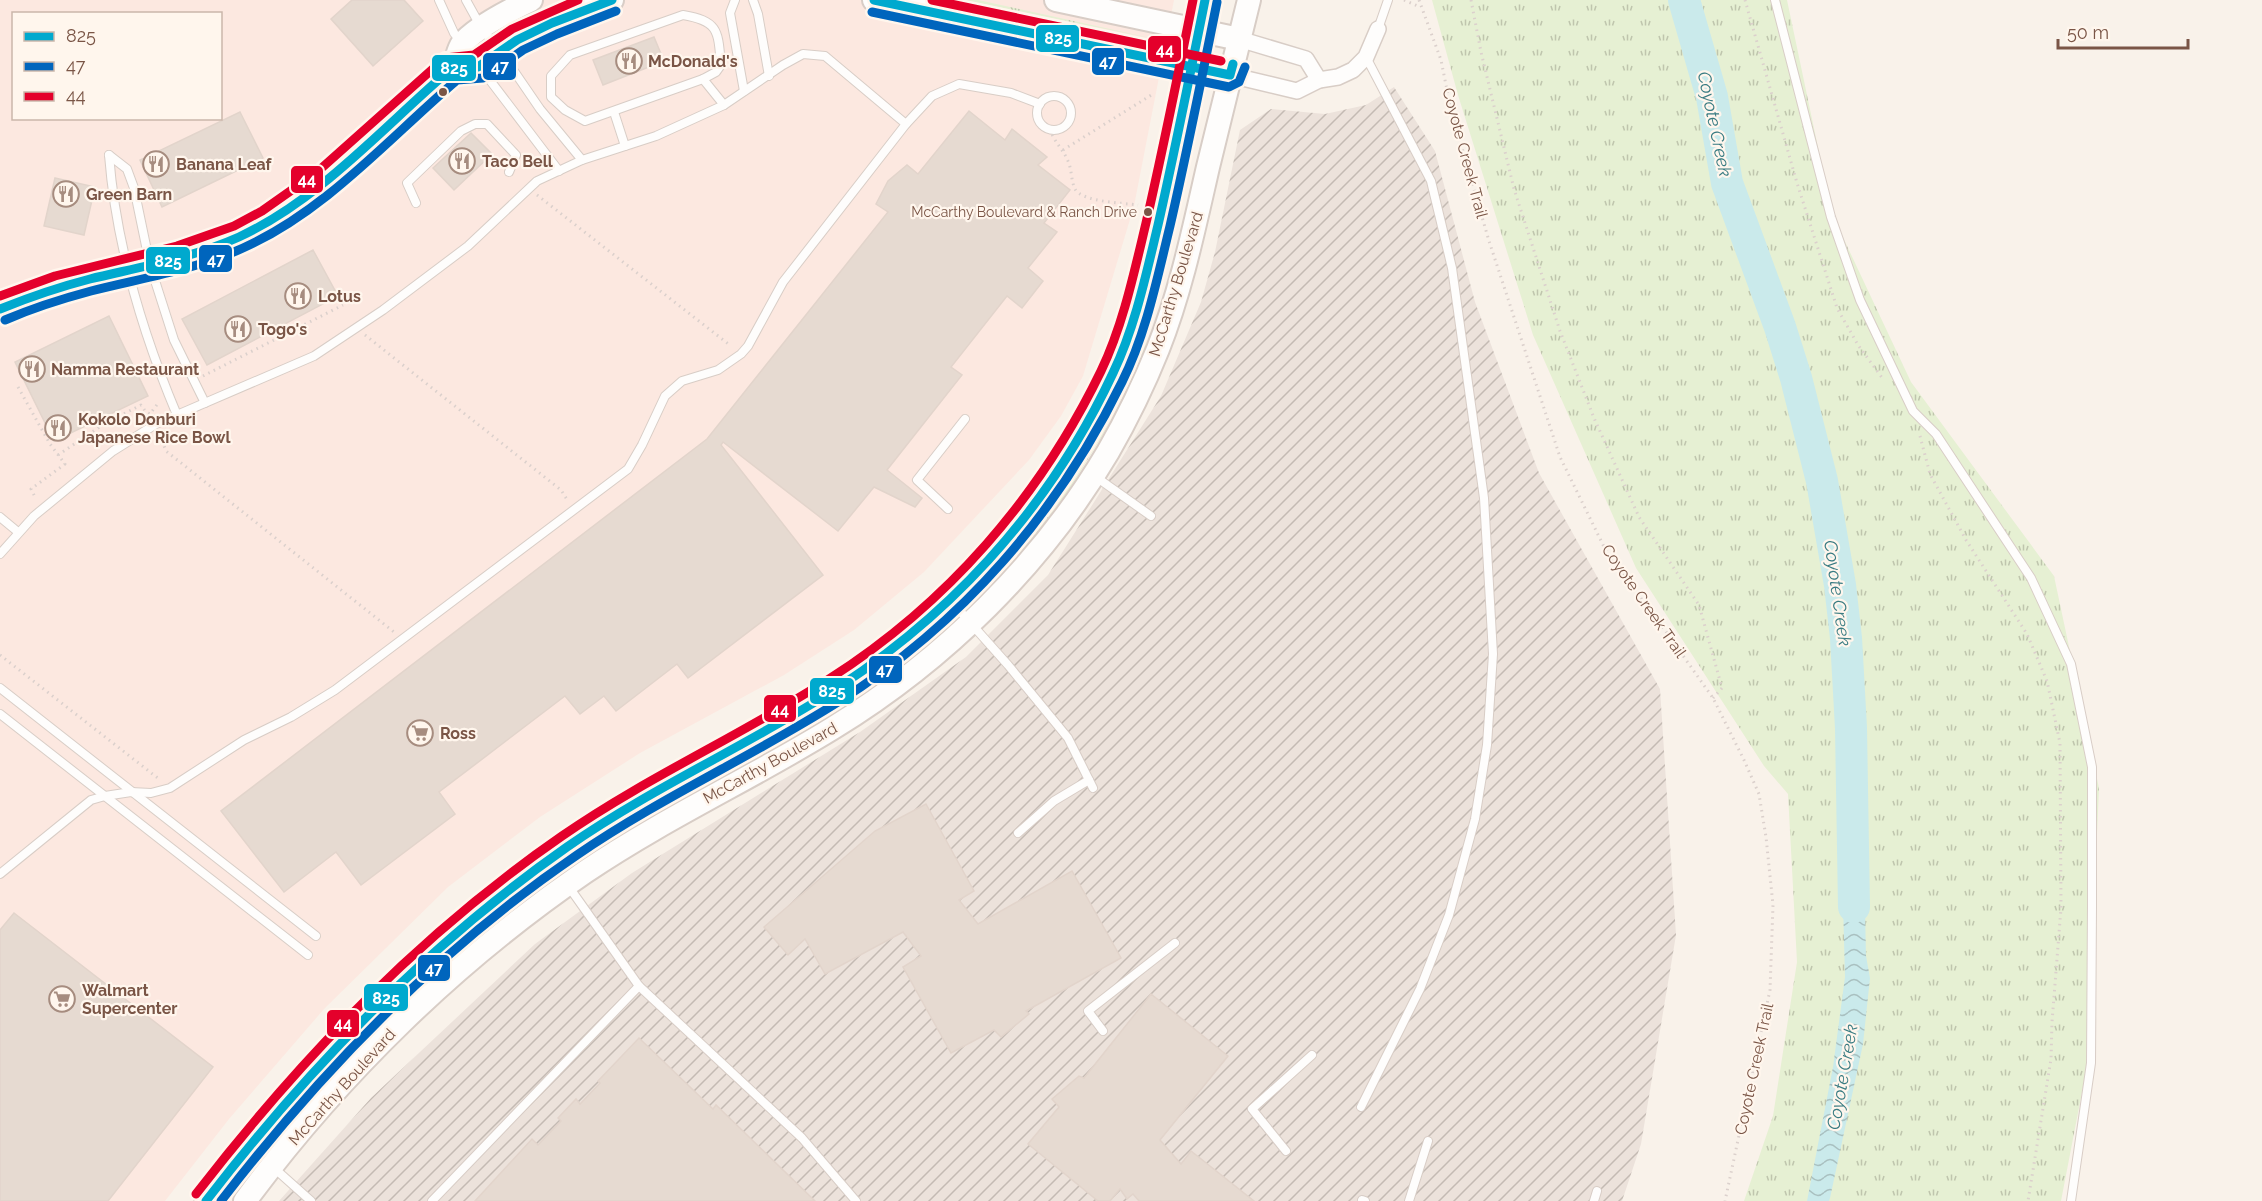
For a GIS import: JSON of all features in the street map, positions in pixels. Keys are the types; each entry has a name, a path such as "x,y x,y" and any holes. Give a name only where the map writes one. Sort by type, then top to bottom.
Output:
{"main road":[{"path":"0,309 48,289 212,248 267,222 293,206 452,68 462,44 500,15 531,0"},
{"path":"452,68 478,67 517,40 552,23 612,0"},
{"path":"874,0 1230,75"},
{"path":"1056,0 1239,39"},
{"name":"McCarthy Boulevard","path":"206,1201 273,1114 344,1035 477,914 567,846 616,815 818,700 865,670 951,601 1021,522 1078,439 1116,369 1129,334 1150,259 1205,0"},
{"name":"McCarthy Boulevard","path":"245,1201 335,1091 417,1008 497,938 567,885 681,813 845,721 883,695 928,662 971,623 1046,542 1093,475 1135,401 1163,336 1196,219 1249,0"}],"street":[{"path":"1230,75 1297,91 1319,80 1338,77 1353,70 1366,57 1378,29"},
{"path":"1239,39 1306,59 1319,80"}],"lane":[{"path":"439,0 454,33 559,171"},
{"path":"466,0 482,29 501,52 540,109 582,160"},
{"path":"735,0 730,13 744,91"},
{"path":"753,0 759,14 769,76"},
{"path":"1378,29 1388,0"},
{"path":"1775,0 1831,217 1860,300 1913,411 1936,434 2031,578 2071,664 2092,767 2091,1063 2071,1201"},
{"path":"683,15 704,19 718,35 721,64 716,72 703,79 585,121 565,110 551,97 551,76 570,55 683,15"},
{"path":"0,554 34,516 112,451 156,424 306,361 358,327 468,246 537,181 582,160 656,136 724,105 803,54 825,56 906,124"},
{"path":"1362,1107 1420,989 1449,915 1475,819 1487,745 1493,654 1484,498 1452,268 1431,181 1366,57"},
{"path":"703,79 724,105"},
{"path":"0,874 91,800 131,792 152,793 170,788 244,740 291,717 335,690 628,470 665,396 682,381 718,370 741,354 748,346 783,282 906,124 932,96 959,84 1011,93 1040,104"},
{"path":"1056,96 1067,101 1071,113 1067,124 1050,129 1040,122 1038,110 1044,99 1056,96"},
{"path":"614,112 625,146"},
{"path":"416,203 407,183 461,132 475,124 487,124 516,155 509,172"},
{"path":"177,415 150,351 127,270 111,186 109,155 127,169 134,188 150,264 174,340 206,403"},
{"path":"948,509 917,480 965,419"},
{"path":"1093,475 1151,516"},
{"path":"0,517 18,532"},
{"path":"951,601 1068,738 1093,788"},
{"path":"0,688 316,936"},
{"path":"0,714 308,955"},
{"path":"1018,833 1054,801 1089,780"},
{"path":"567,885 639,986 802,1138 856,1201"},
{"path":"1103,1031 1088,1011 1176,943"},
{"path":"432,1201 639,986"},
{"path":"1286,1150 1252,1109 1312,1055"},
{"path":"1409,1201 1428,1141"},
{"path":"272,1166 311,1201"},
{"path":"1594,1201 1596,1191"}],"path":[{"path":"1404,0 1420,7"},
{"name":"Coyote Creek Trail","path":"1419,0 1441,60 1451,110 1489,241 1560,457 1609,557 1657,619 1713,698 1759,794 1767,837 1773,905 1770,990 1725,1201"},
{"path":"1471,0 1514,189 1560,331 1594,418 1640,517 1699,605 1722,687 1713,698"},
{"path":"1745,0 1797,183 1838,308 1858,345 1884,381"},
{"path":"1063,150 1153,94"},
{"path":"1050,129 1053,140 1063,150 1071,168 1075,190 1084,198 1138,205"},
{"path":"529,188 741,354"},
{"path":"358,327 366,338 561,490 574,510"},
{"path":"7,524 36,500 31,489 64,464 18,387"},
{"path":"1913,411 1930,474 1966,540 2027,634 2047,681 2060,743 2061,908 2051,1059 2028,1201"},
{"path":"150,414 166,451 377,617 402,640"},
{"path":"0,655 170,788"}],"shaded area":[{"path":"0,0 1174,0 1134,206 1083,376 1061,416 1029,460 924,572 854,630 784,675 640,753 540,817 448,887 324,1009 229,1119 165,1201 0,1201"},
{"path":"1394,87 1435,151 1475,302 1539,473 1660,689 1676,935 1641,1144 1622,1201 279,1201 371,1098 535,944 632,873 860,732 966,657 1048,575 1161,396 1201,302 1215,252 1240,130 1271,109 1325,114 1366,105"}],"green space":[{"path":"964,0 978,0 1146,37 1145,37"},
{"path":"1432,0 1787,0 1832,214 1911,382 2054,576 2099,788 2087,1066 2061,1201 1744,1201 1773,1116 1797,962 1788,794 1764,766 1636,568 1533,335 1458,95"},
{"path":"1193,111 1196,112 1194,123 1173,219 1159,267 1148,336 1142,358 1102,436 1070,488 1035,535 983,595 981,594 1046,518 1085,460 1095,437"},
{"path":"931,641 930,644 901,668 839,712 651,816 568,870 488,930 437,972 436,970 534,891 567,857"}],"water":[{"path":"1864,863 1866,956 1870,978 1863,1044 1829,1201 1807,1201 1833,1067 1845,977 1842,866"}],"building":[{"path":"352,0 404,0 423,21 373,66 331,19"},
{"name":"McDonald's","path":"654,37 664,61 603,85 593,60"},
{"path":"969,111 1005,140 1012,129 1047,157 1038,165 1070,190 1044,223 1057,232 1028,268 1043,281 1022,308 1007,296 951,367 962,375 887,470 922,498 915,507 874,487 838,531 723,442 721,445 823,575 688,678 677,664 616,711 604,696 580,714 565,696 439,792 455,814 361,885 336,852 284,892 221,811 707,439 888,212 876,204 888,181 907,165 918,174"},
{"path":"240,112 263,158 162,207 140,160"},
{"name":"Taco Bell","path":"471,133 492,154 454,190 433,168"},
{"path":"55,178 95,187 84,235 44,226"},
{"path":"313,250 338,296 207,365 182,319"},
{"path":"109,316 148,396 54,441 15,362"},
{"path":"926,804 974,891 959,900 978,924 1072,871 1121,958 1026,1011 1029,1014 1001,1037 994,1030 951,1053 903,967 921,956 903,932 825,974 805,939 788,955 764,927 875,831"},
{"name":"Walmart Supercenter","path":"14,913 213,1067 108,1201 0,1201 0,930"},
{"path":"1151,994 1228,1056 1160,1140 1181,1164 1191,1151 1254,1201 1139,1201 1133,1194 1127,1199 1120,1189 1110,1201 1098,1201 1028,1144 1059,1107 1052,1099 1079,1076 1084,1078"},
{"path":"639,1038 713,1109 716,1105 815,1201 475,1201 532,1139 538,1145 561,1121 558,1118 576,1099 580,1104 600,1083 598,1081"}],"waterway":[{"name":"Coyote Creek","path":"1684,0 1712,97 1727,183 1780,327 1796,378 1822,481 1840,585 1846,638 1851,728 1854,907"}],"transit line":[{"name":"44","path":"0,296 55,276 177,246 234,226 262,211 316,173 445,58 474,55 512,29 578,0"},
{"name":"825","path":"0,309 67,285 184,256 239,237 297,203 324,182 452,68 478,67 517,40 552,23 612,0"},
{"name":"825","path":"874,0 1230,75 1233,64"},
{"name":"44","path":"932,0 1221,61"},
{"name":"44","path":"196,1194 236,1143 321,1046 412,956 460,914 510,874 594,815 627,794 763,719 829,679 872,649 913,617 951,582 986,544 1049,462 1077,417 1116,336 1146,223 1193,0"},
{"name":"825","path":"206,1201 246,1151 329,1056 419,966 466,925 516,885 597,827 815,702 862,671 907,637 949,600 988,560 1024,517 1057,472 1087,424 1128,338 1158,225 1205,0"},
{"name":"47","path":"221,1201 300,1104 342,1058 431,971 478,930 526,891 609,834 806,722 883,671 926,638 965,601 1037,520 1097,430 1138,345 1170,226 1217,2"},
{"name":"47","path":"5,320 69,297 187,268 225,256 273,233 302,214 356,172 457,80 483,78 523,50 616,11"},
{"name":"47","path":"872,12 1229,87 1239,82 1245,67"}],"place":[{"name":"McDonald's","path":"629,61"},
{"name":"Taco Bell","path":"462,161"},
{"name":"Banana Leaf","path":"156,164"},
{"name":"Green Barn","path":"66,194"},
{"name":"McCarthy Boulevard & Ranch Drive","path":"1148,212"},
{"name":"Lotus","path":"298,296"},
{"name":"Togo's","path":"238,329"},
{"name":"Namma Restaurant","path":"32,369"},
{"name":"Kokolo Donburi Japanese Rice Bowl","path":"58,428"},
{"name":"Ross","path":"420,733"},
{"name":"Walmart Supercenter","path":"62,999"}]}
